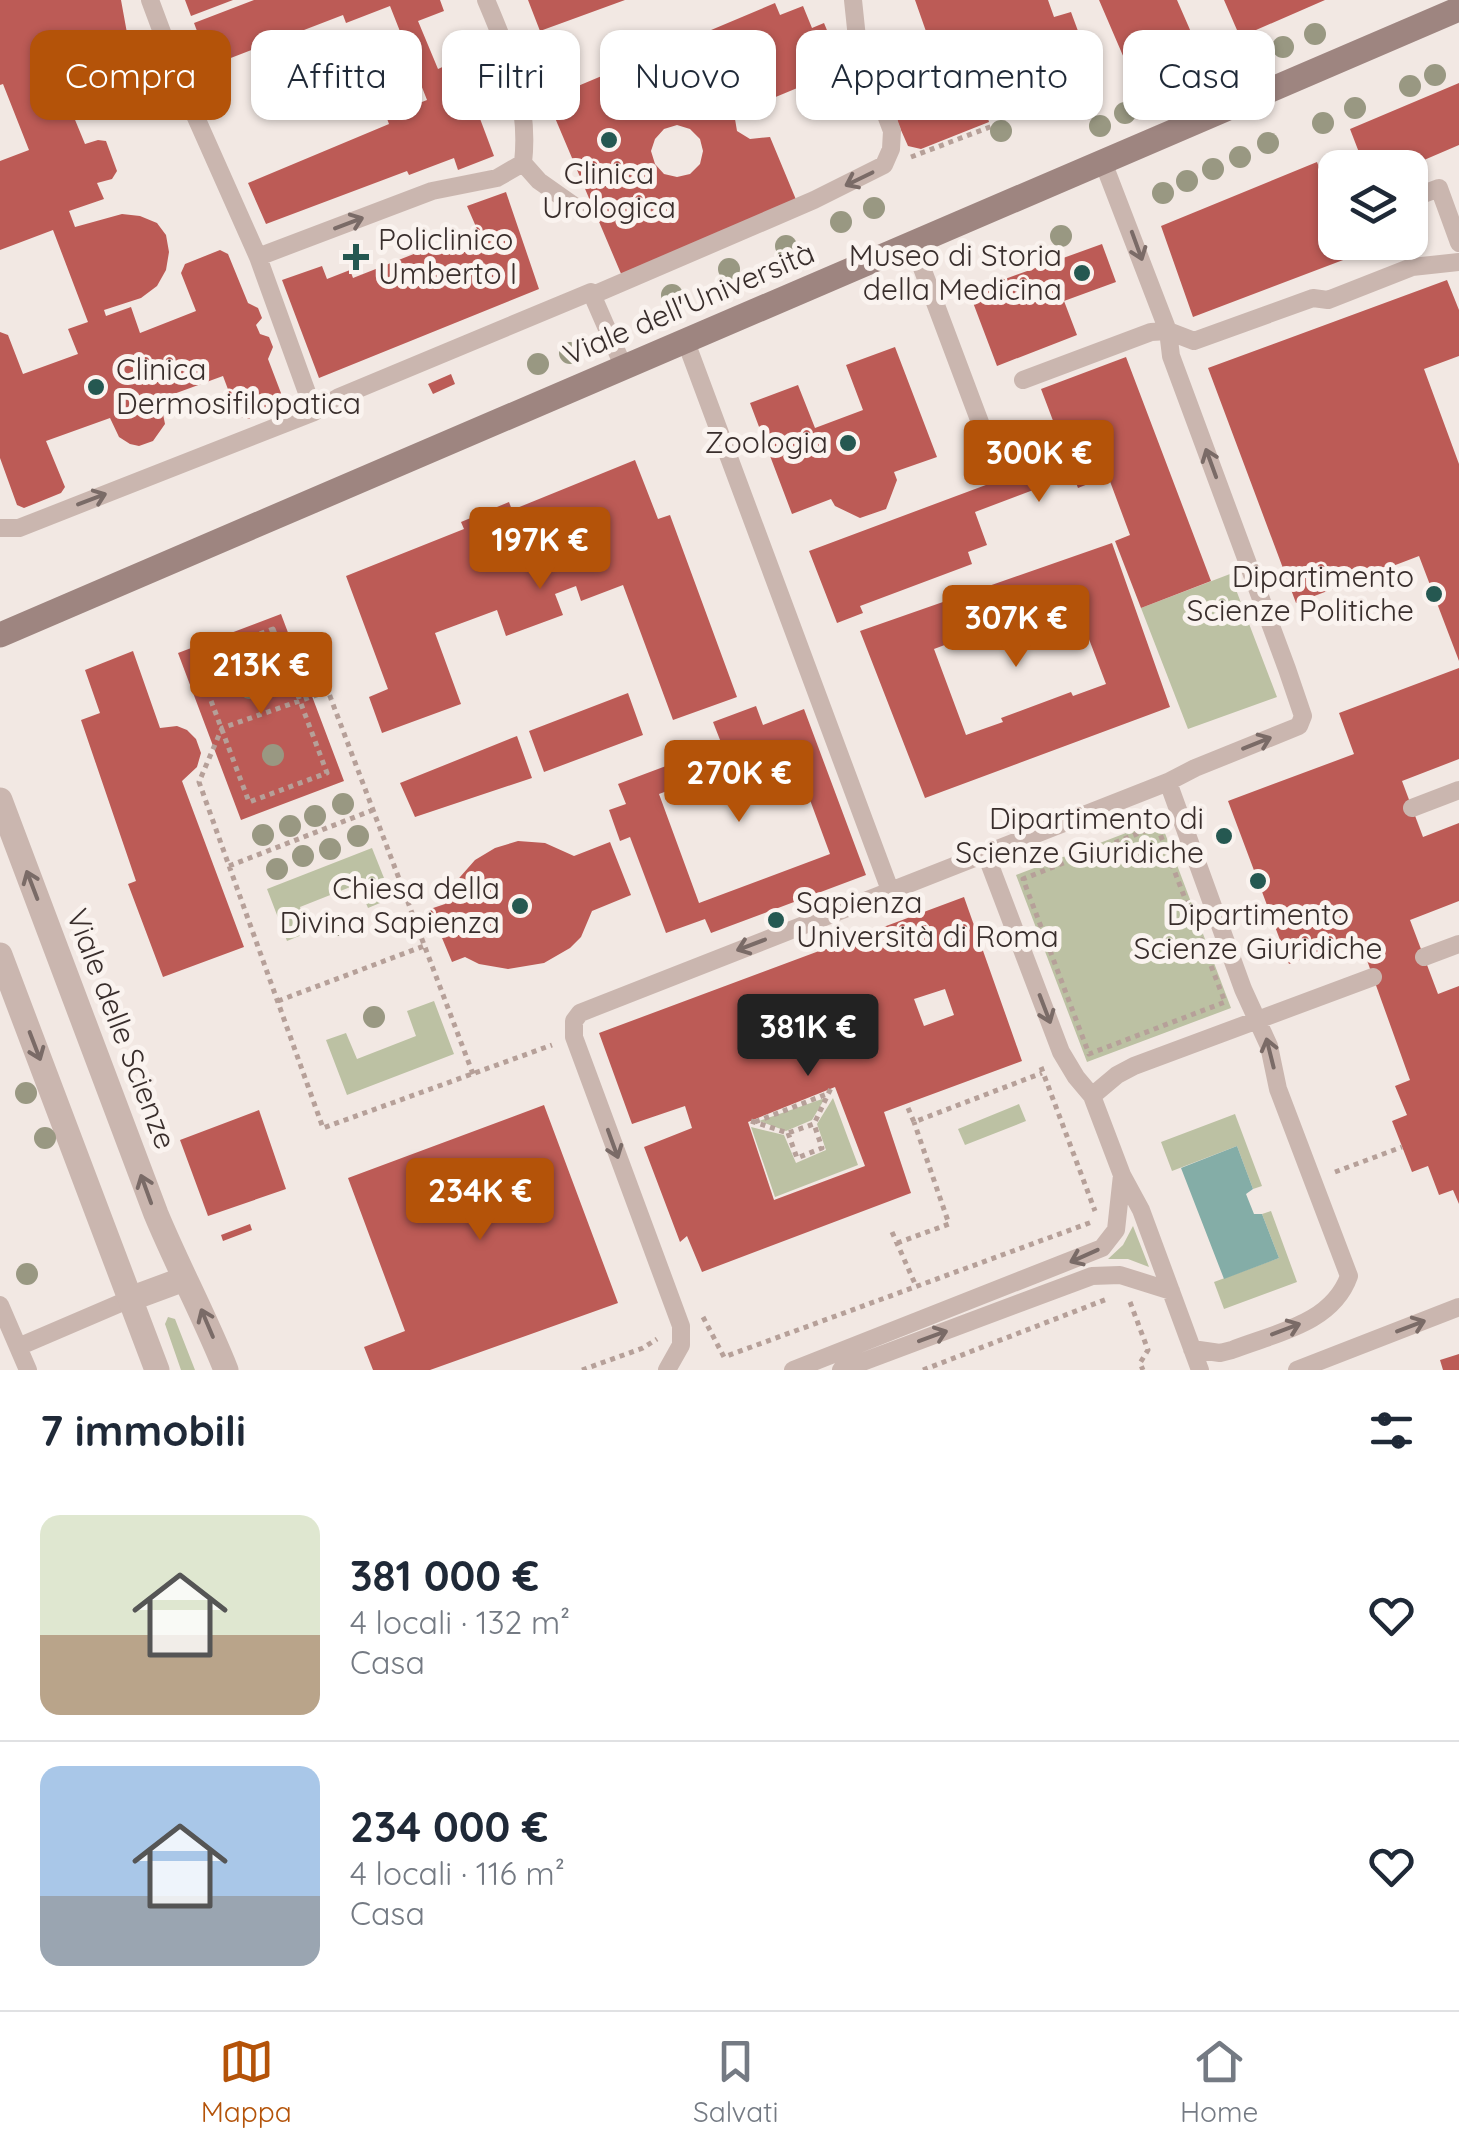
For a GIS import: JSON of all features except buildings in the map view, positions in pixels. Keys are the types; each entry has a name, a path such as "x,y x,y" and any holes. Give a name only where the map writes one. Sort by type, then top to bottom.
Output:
{"street":[{"name":"Viale dell'Università","path":"0,635 1459,10"},
{"name":"Viale delle Scienze","path":"0,800 149,1196 184,1279 204,1312 226,1370"},
{"path":"0,955 158,1370"},
{"path":"130,1299 184,1279"}],"lane":[{"path":"150,0 182,86 258,257 314,412"},
{"path":"486,0 514,69 524,106 524,163 540,181 583,212"},
{"path":"593,295 856,181 888,160 892,130 857,38 853,0"},
{"path":"667,1370 681,1345 681,1326 574,1038 574,1021 580,1013 1168,782 1298,726 1303,716 1171,356 1168,332 1103,162"},
{"path":"258,257 432,191 497,178 524,163"},
{"path":"1428,192 1439,188 1459,242"},
{"path":"913,244 981,425"},
{"path":"1023,380 1151,332 1168,332 1194,342 1313,298 1328,300 1412,267 1459,262"},
{"path":"0,528 19,528 314,412 591,292 624,368"},
{"path":"686,342 890,890"},
{"path":"1168,782 1243,988 1260,1020 1278,1089 1349,1276 1334,1305 1316,1318 1232,1350 1192,1350"},
{"path":"1412,808 1459,790"},
{"path":"985,852 1061,1052 1092,1096 1122,1175 1141,1210 1200,1370"},
{"path":"1424,957 1459,944"},
{"path":"1092,1096 1134,1066 1373,977"},
{"path":"793,1370 1102,1248 1116,1230 1122,1175"},
{"path":"842,1370 1092,1276 1171,1290"},
{"path":"18,1347 130,1299"},
{"path":"0,1305 28,1370"},
{"path":"1297,1370 1459,1307"}],"path":[{"path":"888,160 919,157 1004,120"},
{"path":"274,629 327,774 249,802 222,728 196,658 274,629"},
{"path":"473,1074 328,691 222,728 199,782 323,1128 574,1038"},
{"path":"229,866 373,810"},
{"path":"1157,826 1225,1002 1089,1054 1086,1045 1022,879 1157,826"},
{"path":"278,1001 424,946"},
{"path":"582,1370 644,1348 681,1326 706,1317 724,1358 1098,1220 1039,1062 1086,1045"},
{"path":"914,1122 1043,1072"},
{"path":"788,1133 797,1158 822,1148 814,1124 830,1091 753,1121 788,1133 814,1124"},
{"path":"897,1243 949,1224 908,1108"},
{"path":"1343,1169 1402,1147"},
{"path":"892,1232 916,1286"},
{"path":"923,1370 1124,1284 1148,1350 1140,1363 1143,1370"},
{"path":"947,1362 950,1370"}],"green space":[{"path":"1230,574 1277,697 1188,729 1141,608"},
{"path":"1160,820 1231,1008 1087,1062 1016,875"},
{"path":"372,848 392,898 368,908 358,884 300,907 309,932 287,941 267,889"},
{"path":"434,1001 454,1054 347,1095 326,1040 346,1033 357,1059 416,1036 407,1011"},
{"path":"825,1098 812,1120 786,1131 759,1121"},
{"path":"833,1098 858,1165 775,1197 751,1127 784,1135 796,1163 826,1150 817,1124"},
{"path":"1019,1104 1026,1121 965,1145 958,1129"},
{"path":"1235,1114 1262,1186 1253,1189 1237,1146 1172,1171 1161,1142"},
{"path":"1271,1211 1297,1282 1224,1309 1214,1282 1279,1258 1262,1214"},
{"path":"1133,1226 1149,1267 1128,1259 1108,1259 1123,1245"},
{"path":"168,1317 175,1319 195,1370 181,1370 165,1324"}],"water":[{"path":"1237,1146 1253,1189 1246,1194 1254,1214 1262,1214 1279,1258 1224,1279 1181,1168"}],"place":[{"name":"Clinica Urologica","path":"609,140"},
{"name":"Policlinico Umberto I","path":"356,257"},
{"name":"Museo di Storia della Medicina","path":"1082,273"},
{"name":"Clinica Dermosifilopatica","path":"96,387"},
{"name":"Zoologia","path":"848,443"},
{"name":"Dipartimento Scienze Politiche","path":"1434,594"},
{"name":"Dipartimento di Scienze Giuridiche","path":"1224,836"},
{"name":"Dipartimento Scienze Giuridiche","path":"1258,881"},
{"name":"Chiesa della Divina Sapienza","path":"520,906"},
{"name":"Sapienza Università di Roma","path":"776,920"}]}
